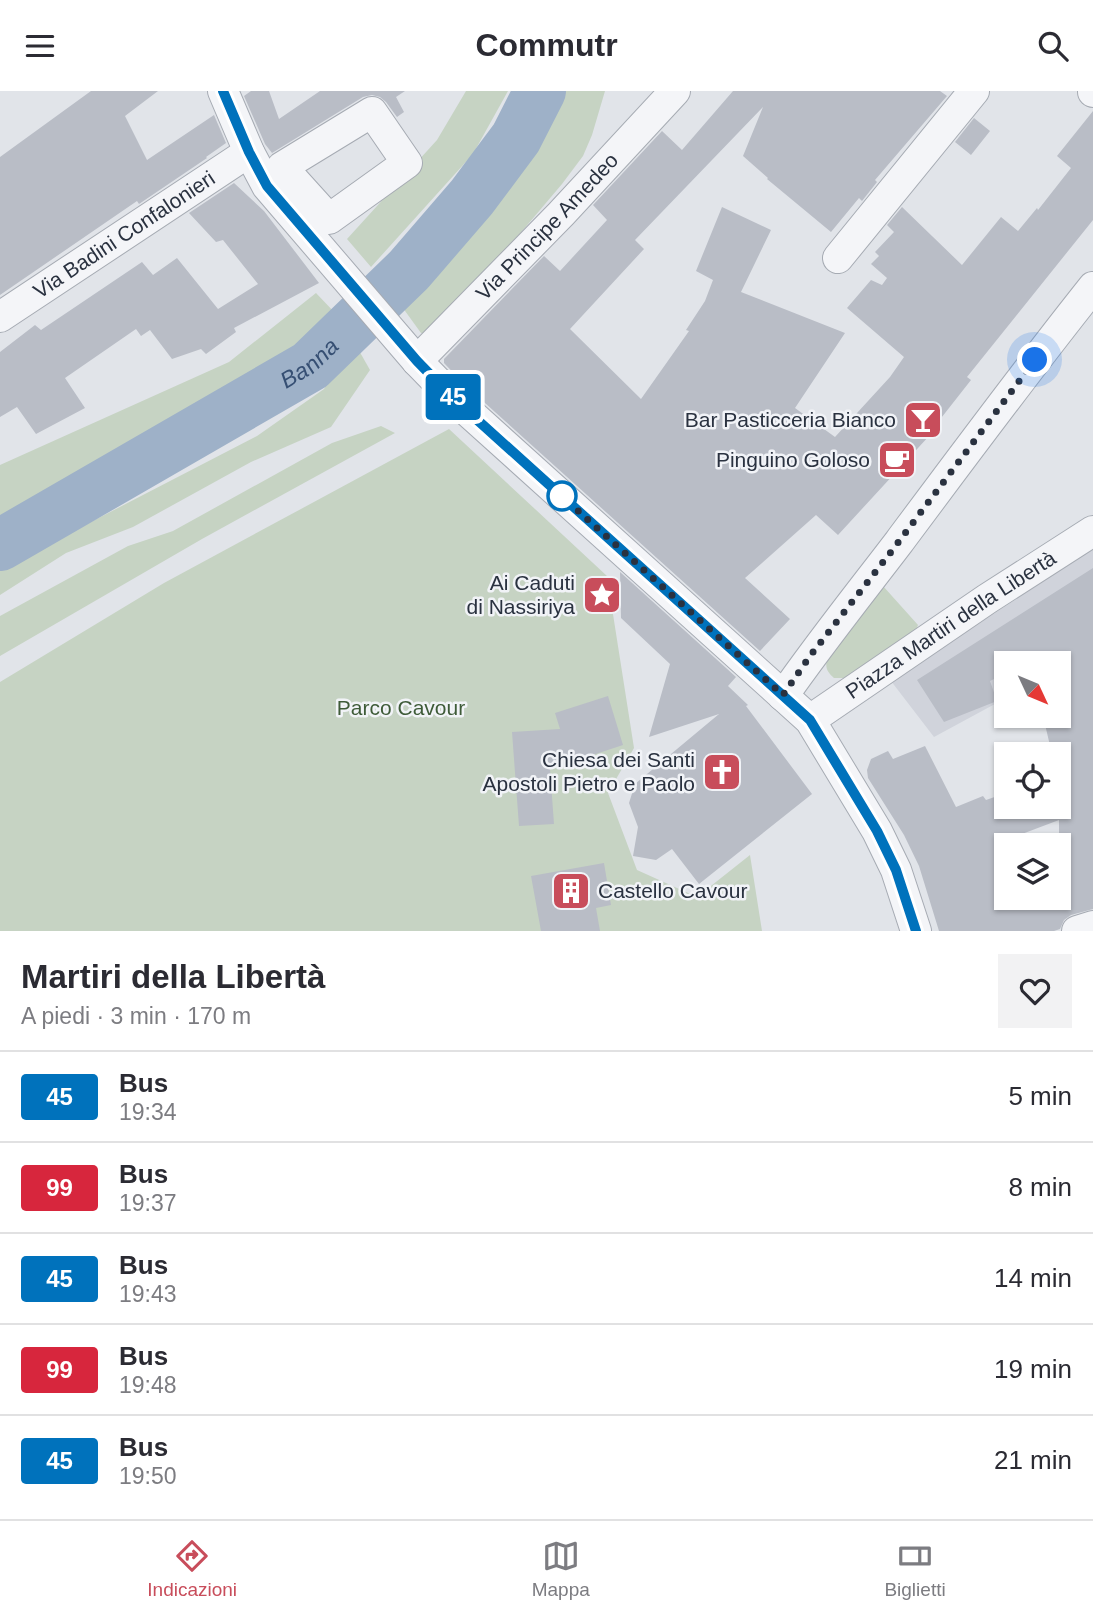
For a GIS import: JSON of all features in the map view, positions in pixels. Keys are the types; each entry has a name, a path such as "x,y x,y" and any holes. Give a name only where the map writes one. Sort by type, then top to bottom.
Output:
{"street":[{"path":"223,91 267,186 413,356 474,416 810,720 877,831 896,870 916,931"},
{"name":"Via Principe Amedeo","path":"413,356 569,205 675,91"},
{"path":"838,258 974,91"},
{"name":"Via Badini Confalonieri","path":"0,317 249,152"},
{"path":"783,695 1026,371 1093,287"},
{"name":"Piazza Martiri della Libertà","path":"810,720 1093,530"},
{"path":"1077,931 1093,926"}],"shaded area":[{"path":"1093,549 1093,671 1071,676 1071,651 994,651 994,704 934,737 891,681"}],"green space":[{"path":"466,91 508,91 473,154 371,267 347,239 437,140"},
{"path":"563,91 605,91 583,156 435,334 421,333 400,304 552,121"},
{"path":"316,293 336,314 289,365 169,439 0,527 0,465 229,362"},
{"path":"353,340 370,370 331,427 251,462 133,527 66,553 0,595 0,569 257,436 324,389"},
{"path":"381,426 395,433 202,539 0,656 0,616 128,546 173,531 332,443"},
{"name":"Parco Cavour","path":"449,429 607,576 634,748 608,793 637,870 697,897 750,855 762,931 0,931 0,682 164,583"},
{"path":"883,586 918,625 916,630 844,678 834,678 827,669 827,658"}],"building":[{"path":"91,91 158,91 125,116 147,160 214,115 226,143 0,295 0,157"},
{"path":"251,91 269,91 279,119 320,91 405,91 396,97 404,112 397,117 380,97 363,97 272,153 265,144 244,96"},
{"path":"733,91 940,91 947,96 875,180 877,182 862,201 859,198 831,232 743,156 763,107 635,240 644,249 570,329 641,399 689,331 686,330 705,301 713,280 696,271 722,207 771,230 741,292 845,333 795,408 835,437 890,377 904,357 847,308 871,280 882,285 887,278 871,264 879,256 875,252 894,232 887,225 902,207 962,265 1001,217 1018,231 1037,208 1038,210 1071,168 1057,156 1093,111 1093,220 967,377 971,380 938,422 941,423 838,535 816,515 745,578 790,619 760,651 465,385 444,363 444,359 544,256 560,271 607,220 593,205 662,131 682,150"},
{"path":"974,118 990,131 971,155 955,142"},
{"path":"234,183 264,211 319,283 234,328 236,332 206,354 201,349 172,359 150,330 141,336 136,329 65,378 85,408 36,434 17,407 0,417 0,352 35,325 41,330 142,262 153,275 177,258 218,309 258,284 223,240 216,242 189,213"},
{"path":"1093,568 1093,909 1071,915 1064,920 1060,929 1054,931 939,931 919,866 904,835 868,778 867,770 871,759 888,751 893,759 925,746 956,807 983,796 986,800 994,797 994,819 1071,819 1071,742 1049,742 1046,728 1071,728 1071,651 994,651 994,679 990,681 994,702 944,722 917,680"},
{"name":"Chiesa dei Santi Apostoli Pietro e Paolo","path":"620,572 736,677 728,686 748,705 746,706 812,794 699,884 672,849 656,860 633,856 638,827 629,803 635,784 719,714 649,737 670,664 621,618"},
{"path":"608,696 623,745 550,769 554,824 519,826 512,732 560,729 555,713"},
{"name":"Castello Cavour","path":"604,863 611,905 596,908 600,931 541,931 531,876"}],"waterway":[{"name":"Banna","path":"0,545 310,366 409,270 472,197 516,138 540,91"}],"bus line":[{"name":"45","path":"223,91 267,186 417,361 453,398 810,720 877,831 896,870 916,931"}],"place":[{"name":"Bar Pasticceria Bianco","path":"923,420"},
{"name":"Pinguino Goloso","path":"897,460"},
{"name":"Ai Caduti di Nassiriya","path":"602,595"},
{"name":"Chiesa dei Santi Apostoli Pietro e Paolo","path":"722,772"},
{"name":"Castello Cavour","path":"571,891"}],"route":[{"path":"562,496 556,491 783,695 1035,360"}]}
